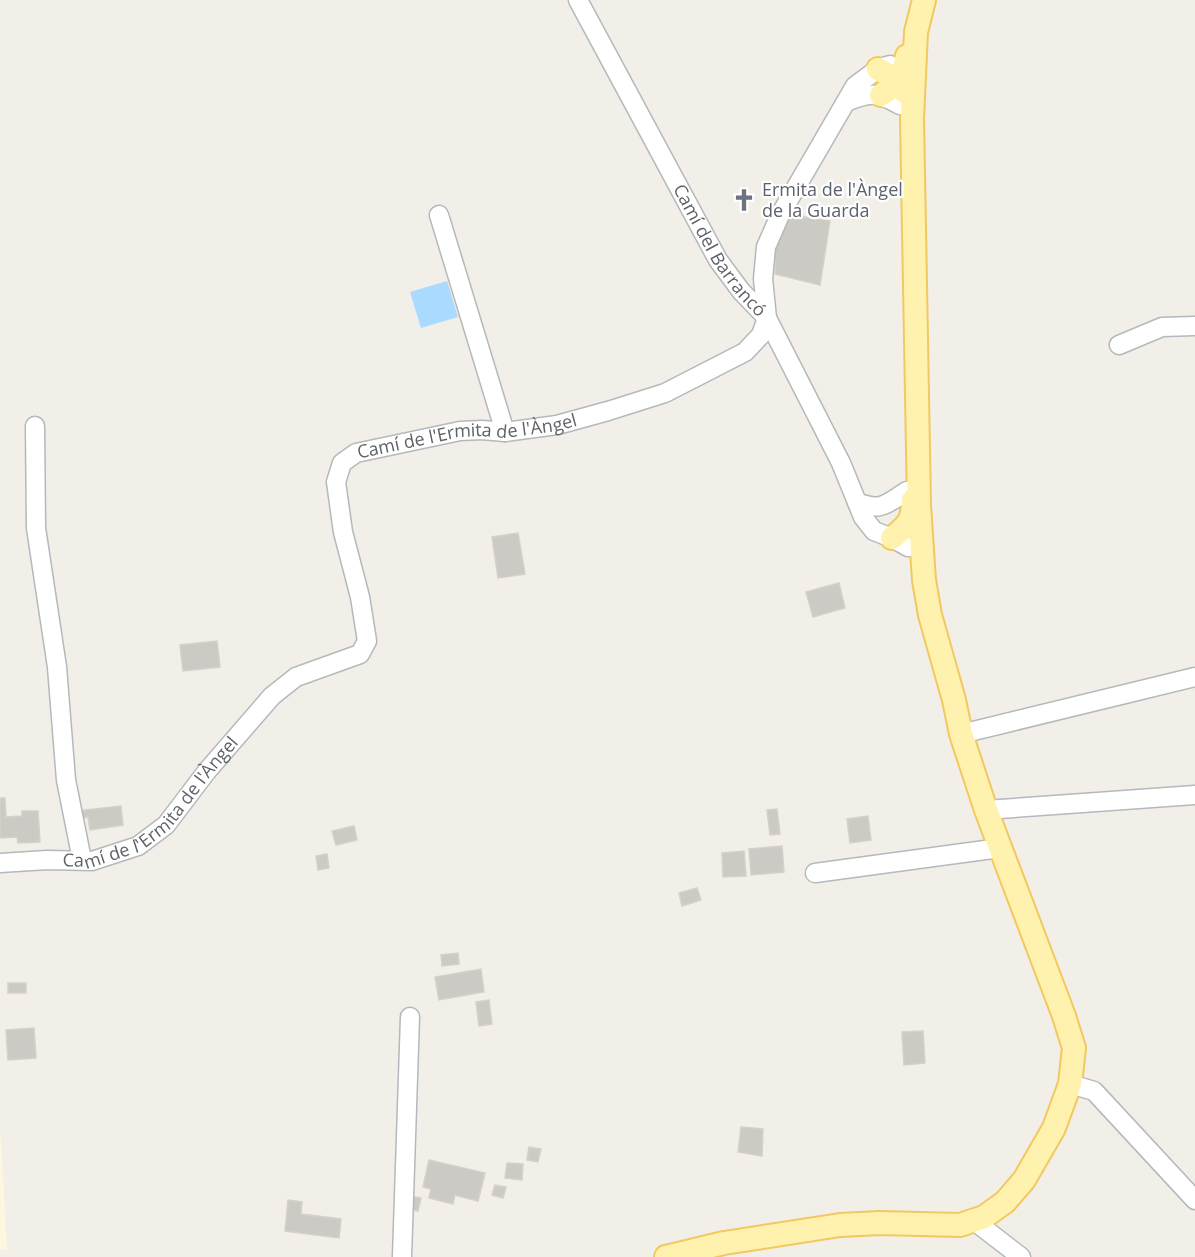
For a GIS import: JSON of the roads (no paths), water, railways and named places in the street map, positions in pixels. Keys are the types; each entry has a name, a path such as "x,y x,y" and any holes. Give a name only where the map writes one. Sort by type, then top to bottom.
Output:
{"main road":[{"path":"910,0 900,47 900,71 906,94 907,118 912,138"},
{"path":"916,0 909,26 906,62 900,71 891,100 907,491 902,532 922,634 945,702 961,734"},
{"path":"666,1257 724,1243 840,1225 880,1222 960,1225 984,1217 1005,1202 1024,1180 1054,1128 1070,1084 1074,1048 986,810 961,734 926,592 919,505 912,138 916,32 924,0"},
{"path":"878,69 900,71"},
{"path":"902,532 913,514 912,393 917,382"},
{"path":"902,532 914,538 917,576 926,592"}],"street":[{"name":"Camí del Barrancó","path":"578,0 718,260 741,291 767,318 865,505 863,517 874,531 885,537 902,532"},
{"path":"767,318 763,279 766,247 780,214 855,86 878,69"},
{"path":"846,102 863,95 891,100"},
{"path":"440,215 506,432"},
{"name":"Camí de l'Ermita de l'Àngel","path":"0,863 92,861 138,846 166,825 207,771 272,696 296,677 360,654 367,641 360,597 343,532 336,482 342,463 356,453 460,431 506,432 557,425 665,393 745,352 761,335 767,318"},
{"path":"1119,345 1162,327 1195,326"},
{"path":"35,426 36,528 57,667 66,780 82,860"},
{"path":"865,505 883,506 907,491"},
{"path":"961,734 1195,677"},
{"path":"986,810 1195,795"},
{"path":"814,873 1000,848"},
{"path":"402,1257 410,1017"},
{"path":"1070,1084 1094,1091 1195,1200"},
{"path":"974,1220 1021,1257"}],"water":[{"path":"447,281 458,317 421,328 410,292"}],"place":[{"name":"Ermita de l'Àngel de la Guarda","path":"744,200"}]}
